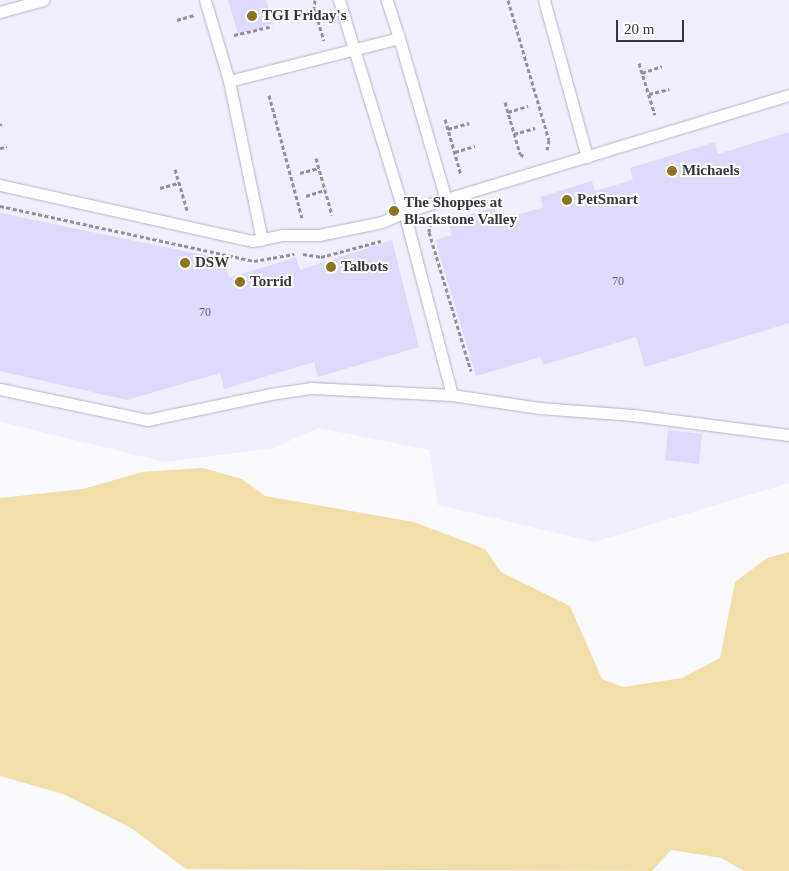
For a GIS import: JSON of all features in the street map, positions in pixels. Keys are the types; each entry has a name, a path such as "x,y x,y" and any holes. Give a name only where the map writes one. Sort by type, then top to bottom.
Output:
{"lane":[{"path":"0,12 43,0"},
{"path":"205,0 229,81 262,240"},
{"path":"340,0 404,212 452,395"},
{"path":"387,0 446,200"},
{"path":"544,0 587,156"},
{"path":"229,81 328,58 399,38"},
{"path":"0,185 252,241 283,235 319,235 382,222 404,212 789,95"},
{"path":"0,389 147,420 311,388 452,395 539,408 633,415 789,435"}],"path":[{"path":"315,0 314,8 328,58"},
{"path":"508,0 549,140"},
{"path":"230,33 235,36 272,26"},
{"path":"639,63 656,115"},
{"path":"642,73 662,66"},
{"path":"649,94 669,89"},
{"path":"269,95 302,219 307,222"},
{"path":"505,102 520,154"},
{"path":"508,112 528,106"},
{"path":"445,119 461,175"},
{"path":"448,129 469,123"},
{"path":"514,134 534,128"},
{"path":"455,152 475,146"},
{"path":"0,148 7,147"},
{"path":"316,158 333,217 326,221"},
{"path":"300,173 319,168"},
{"path":"176,169 187,210 179,212"},
{"path":"160,188 179,183"},
{"path":"306,196 325,190"},
{"path":"435,217 430,223 429,232 471,371"}],"shaded area":[{"name":"The Shoppes at Blackstone Valley","path":"0,0 789,0 789,483 594,542 438,505 429,450 318,428 274,448 165,462 0,422"},
{"path":"203,468 242,479 265,496 414,522 485,549 501,572 570,606 602,679 623,687 682,678 720,658 735,582 767,558 789,552 789,871 744,871 721,858 671,850 652,871 186,869 131,828 63,794 0,776 0,498 83,489 142,472"}],"building":[{"name":"TGI Friday's","path":"228,0 266,0 273,24 238,34"},
{"path":"789,132 789,323 645,367 636,337 543,365 540,357 476,376 435,240 452,235 448,221 494,207 498,221 543,207 540,197 592,181 595,191 633,180 630,168 715,142 718,154"},
{"path":"0,213 223,259 229,278 296,257 300,270 392,240 419,347 318,377 314,362 224,389 220,373 127,400 0,371"},
{"path":"668,430 702,434 699,464 665,460"}],"place":[{"name":"TGI Friday's","path":"252,16"},
{"name":"Michaels","path":"672,171"},
{"name":"PetSmart","path":"567,200"},
{"name":"The Shoppes at Blackstone Valley","path":"394,211"},
{"name":"DSW","path":"185,263"},
{"name":"Talbots","path":"331,267"},
{"name":"Torrid","path":"240,282"}]}
